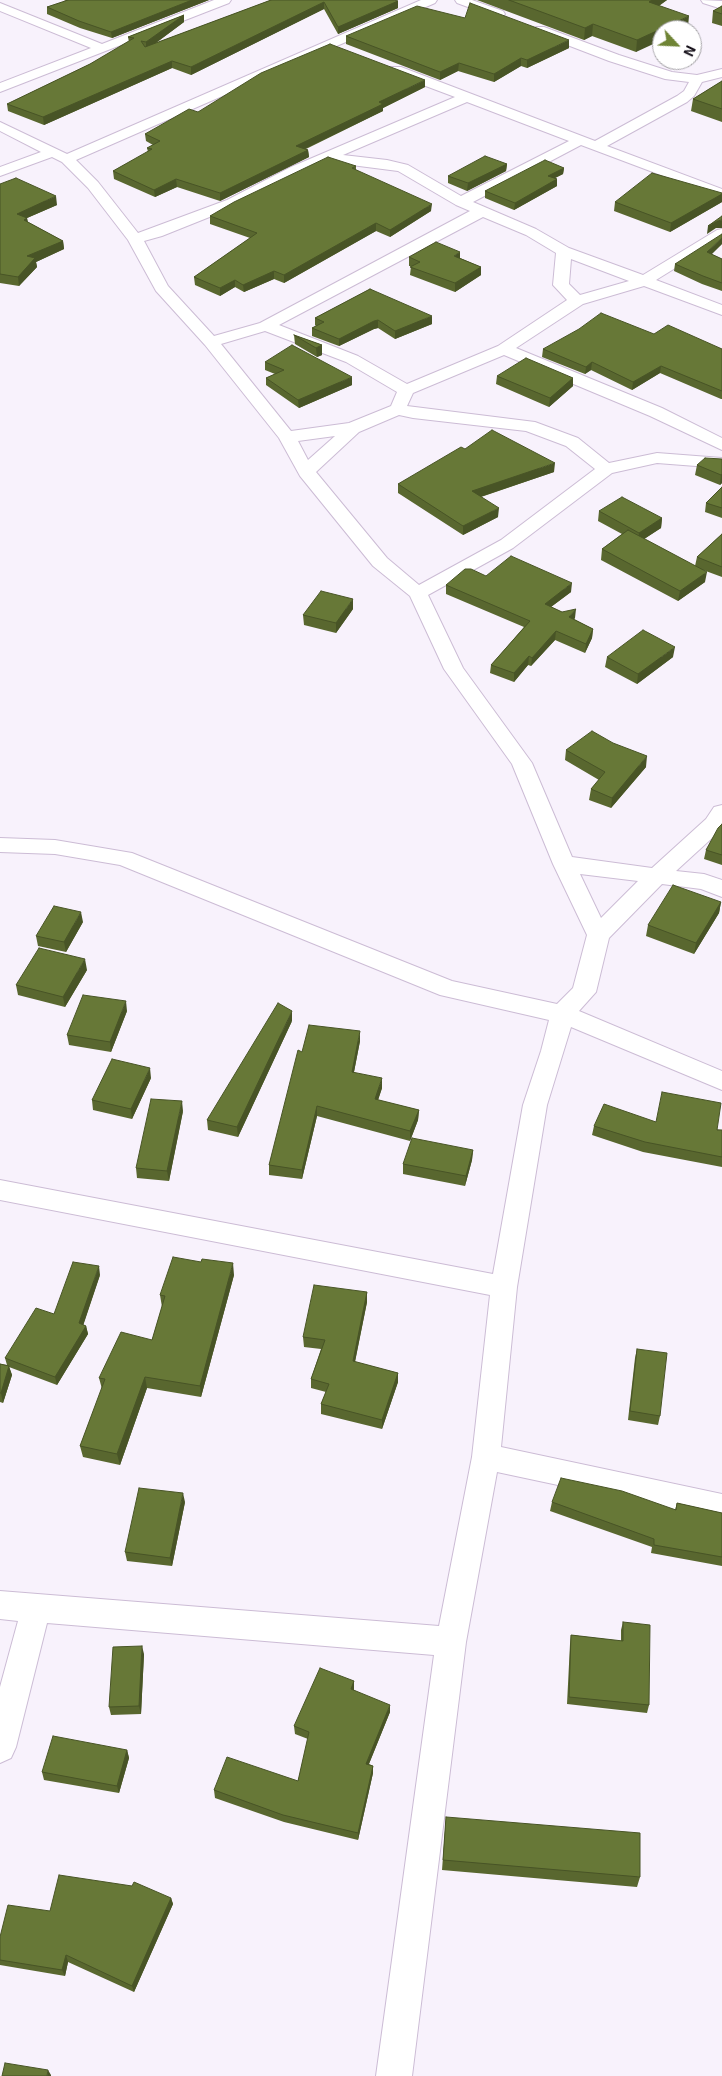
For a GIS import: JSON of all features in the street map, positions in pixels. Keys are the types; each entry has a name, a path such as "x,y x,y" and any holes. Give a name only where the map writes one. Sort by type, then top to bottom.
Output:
{"street":[{"path":"0,172 60,155 431,0"},
{"path":"461,0 670,76 697,79 722,73"},
{"path":"707,0 722,5"},
{"path":"0,88 218,1"},
{"path":"0,7 102,48"},
{"path":"329,44 347,51"},
{"path":"384,65 722,194"},
{"path":"596,146 682,99 689,93 697,79"},
{"path":"135,238 157,233 232,203 325,157 466,97"},
{"path":"0,126 60,155 93,185 135,238 161,288 211,342 287,437 306,472 380,562 418,594 454,670 522,762 564,864 598,935"},
{"path":"461,202 581,140"},
{"path":"325,157 387,164 402,168 461,202 531,232 564,251 722,310"},
{"path":"211,342 266,326 482,211"},
{"path":"398,409 406,390 504,349 577,301 644,281 722,233"},
{"path":"564,251 561,286 577,301"},
{"path":"266,326 352,360 406,390"},
{"path":"504,349 656,412 722,445"},
{"path":"287,437 353,428 398,409 413,413 529,426 572,442 606,469"},
{"path":"306,472 353,428"},
{"path":"418,594 507,544 606,469 657,458 722,463"},
{"path":"394,2076 452,1642 486,1457 504,1287 535,1105 553,1051 562,1014 584,992 598,935 657,876 714,824 722,812"},
{"path":"0,845 55,847 124,858 448,988 562,1014 722,1081"},
{"path":"564,864 704,882 722,889"},
{"path":"0,1190 504,1287"},
{"path":"486,1457 722,1507"},
{"path":"0,1605 452,1642"},
{"path":"0,1746 36,1608"}],"building":[{"path":"68,0 192,0 111,32 47,7"},
{"path":"271,0 398,1 338,27 324,2 191,67 172,61 43,117 7,104 90,64 134,38 128,37 184,15 146,42 141,41 145,47"},
{"path":"509,0 652,0 649,2 689,16 680,20 652,20 652,33 637,40 593,24 585,28"},
{"path":"470,3 569,40 527,60 521,58 494,74 459,63 440,72 346,36 417,6 465,18"},
{"path":"722,6 722,14 713,11"},
{"path":"330,44 425,80 379,102 383,104 296,146 308,150 220,193 176,179 154,190 113,171 152,149 147,148 160,141 145,134 189,109 198,112 261,73"},
{"path":"722,81 722,109 693,99"},
{"path":"485,156 507,164 468,183 448,176"},
{"path":"328,157 356,166 352,168 432,204 390,230 376,223 284,275 274,271 243,285 235,280 220,288 194,277 257,233 210,216 234,202"},
{"path":"545,160 564,168 548,176 557,179 515,203 485,191"},
{"path":"652,173 722,194 671,223 615,202"},
{"path":"16,178 56,196 17,214 27,218 24,220 63,241 27,256 35,258 18,277 0,274 0,184"},
{"path":"722,216 722,220 708,226"},
{"path":"722,234 722,238 707,252 722,259 722,283 675,264"},
{"path":"436,242 460,252 454,256 481,267 455,283 410,267 420,262 409,257"},
{"path":"370,289 432,316 395,331 378,320 339,339 312,328 324,322 315,318"},
{"path":"601,313 654,334 668,325 722,349 722,391 661,366 633,382 592,362 586,367 543,349 579,329"},
{"path":"294,335 322,345 316,348"},
{"path":"292,345 352,377 298,400 266,378 284,370 265,362"},
{"path":"526,358 573,378 550,398 497,376"},
{"path":"492,430 555,463 472,491 499,508 463,526 398,484 461,447 465,449"},
{"path":"705,458 722,459 721,475 697,465"},
{"path":"722,487 722,508 706,503"},
{"path":"622,497 662,518 639,533 599,511"},
{"path":"628,530 707,572 680,591 602,549"},
{"path":"722,534 722,567 697,557"},
{"path":"511,556 572,583 545,604 562,612 576,609 569,617 593,629 586,644 556,631 532,658 529,656 514,673 491,665 530,621 446,585 465,569 471,569 486,576"},
{"path":"321,591 353,599 336,623 303,615"},
{"path":"643,630 675,647 638,674 607,657"},
{"path":"592,731 613,743 647,756 612,798 591,789 605,772 566,750"},
{"path":"722,824 722,855 706,850"},
{"path":"673,885 721,902 696,943 648,925"},
{"path":"54,906 81,912 64,942 36,936"},
{"path":"39,948 85,959 63,997 16,985"},
{"path":"83,995 126,1001 110,1042 67,1035"},
{"path":"278,1003 292,1011 237,1127 207,1120"},
{"path":"309,1025 360,1031 352,1072 382,1078 375,1099 419,1110 410,1131 317,1106 302,1170 269,1165 298,1050 302,1052"},
{"path":"112,1059 150,1068 131,1109 92,1100"},
{"path":"662,1092 721,1103 717,1130 722,1130 722,1157 645,1142 594,1126 604,1104 656,1122"},
{"path":"151,1099 182,1101 167,1171 136,1168"},
{"path":"412,1138 473,1150 466,1176 403,1164"},
{"path":"173,1257 201,1262 202,1259 233,1263 200,1386 145,1377 117,1454 80,1446 105,1379 99,1378 121,1332 152,1340 165,1296 160,1295"},
{"path":"73,1262 99,1266 79,1323 86,1326 55,1377 5,1358 36,1308 54,1314"},
{"path":"314,1285 367,1292 353,1361 398,1373 382,1420 321,1404 329,1384 311,1379 325,1340 303,1337"},
{"path":"637,1349 667,1353 660,1416 630,1411"},
{"path":"0,1364 9,1366 1,1393 0,1393"},
{"path":"561,1478 622,1491 676,1510 677,1503 722,1513 722,1557 654,1545 654,1539 552,1502"},
{"path":"139,1488 183,1493 170,1558 125,1552"},
{"path":"623,1622 650,1625 649,1705 569,1697 571,1635 623,1641"},
{"path":"142,1646 139,1706 109,1707 113,1647"},
{"path":"320,1668 354,1681 351,1689 390,1705 366,1764 373,1766 358,1833 283,1815 214,1790 227,1757 298,1781 309,1732 294,1726"},
{"path":"53,1736 127,1750 117,1786 42,1772"},
{"path":"446,1817 640,1833 640,1877 443,1860"},
{"path":"59,1875 132,1886 134,1882 171,1898 132,1986 66,1955 62,1970 0,1960 0,1937 8,1905 50,1911"},
{"path":"5,2063 48,2070 47,2076 2,2076"}]}
